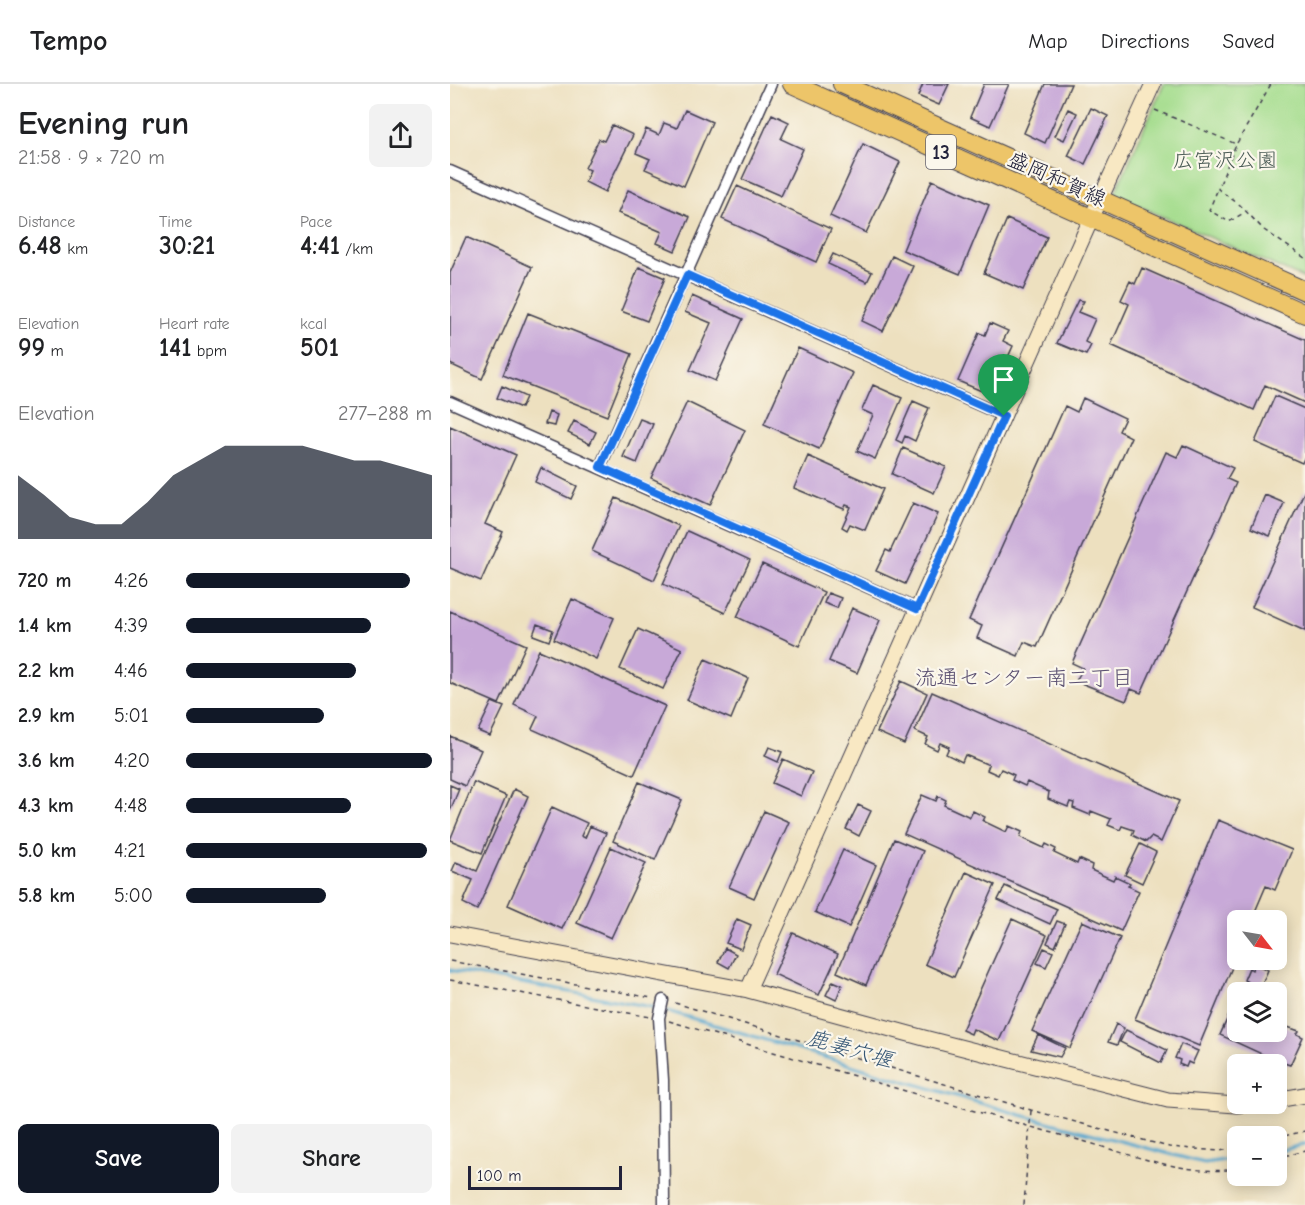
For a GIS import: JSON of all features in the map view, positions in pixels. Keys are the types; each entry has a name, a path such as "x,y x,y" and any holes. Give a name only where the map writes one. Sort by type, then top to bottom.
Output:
{"main road":[{"name":"盛岡和賀線","path":"792,84 1305,314"},
{"name":"盛岡和賀線","path":"842,84 1305,291"}],"street":[{"path":"600,467 771,84"},
{"path":"748,990 1151,85"},
{"path":"450,171 1004,416"},
{"path":"450,402 917,609"},
{"path":"450,934 748,990 924,1038 1168,1100 1227,1104"},
{"path":"662,1009 664,1205"},
{"path":"1287,1098 1305,1095"}],"path":[{"path":"1246,211 1229,222 1209,210 1236,144 1271,84"},
{"path":"1143,105 1236,144"},
{"path":"1218,189 1246,211 1264,230 1305,258"},
{"path":"450,961 662,1009 1169,1147 1220,1151 1227,1149"},
{"path":"450,980 662,1009 1030,1127 1194,1171 1227,1171"},
{"path":"1024,1205 1031,1111"},
{"path":"1287,1135 1305,1131"},
{"path":"1287,1155 1305,1151"}],"green space":[{"name":"広宮沢公園","path":"1164,84 1305,84 1305,279 1114,195"}],"building":[{"path":"923,84 949,84 939,105 918,96"},
{"path":"984,84 1009,84 990,126 970,117"},
{"path":"1045,84 1071,84 1045,143 1024,133"},
{"path":"1091,108 1108,116 1085,164 1068,156"},
{"path":"1068,109 1077,113 1064,140 1055,136"},
{"path":"685,110 712,122 684,186 645,169 650,159 636,153 646,129 659,135 664,123 677,128"},
{"path":"772,114 789,122 781,139 803,149 781,196 742,179"},
{"path":"612,125 633,135 605,192 585,182 590,170 585,168 599,139 604,141"},
{"path":"863,144 900,162 866,233 830,216"},
{"path":"932,180 989,205 960,274 903,250"},
{"path":"737,186 831,229 816,262 722,219"},
{"path":"628,190 690,217 675,251 657,243 662,232 618,213"},
{"path":"1007,219 1047,237 1023,290 984,273"},
{"path":"466,237 532,267 482,379 450,364 450,273"},
{"path":"833,254 872,272 867,282 828,264"},
{"path":"892,256 913,266 883,331 862,321"},
{"path":"639,267 665,278 647,321 621,311"},
{"path":"1142,268 1305,340 1305,403 1265,385 1254,410 1111,345 1129,304 1121,300 1130,281 1135,284"},
{"path":"692,296 743,319 715,381 690,370 711,323 685,312"},
{"path":"1078,300 1084,301 1078,312 1095,319 1085,342 1091,345 1086,355 1057,343"},
{"path":"528,313 632,354 607,416 503,375"},
{"path":"990,323 1008,331 1003,341 1013,346 991,395 958,381 979,333 985,335"},
{"path":"798,348 853,373 819,449 764,424"},
{"path":"873,385 902,398 875,459 857,451 873,415 862,410"},
{"path":"502,386 526,397 521,408 497,398"},
{"path":"1275,396 1305,409 1305,456 1302,463 1255,442"},
{"path":"1083,398 1125,418 1119,431 1131,437 1037,647 1024,642 1018,656 977,638 982,626 969,620 1065,406 1077,412"},
{"path":"913,401 929,408 915,441 905,436 902,443 896,440"},
{"path":"687,402 745,430 710,505 651,478"},
{"path":"549,412 557,415 554,426 545,424"},
{"path":"640,419 653,424 637,463 623,457"},
{"path":"574,421 596,432 590,444 568,433"},
{"path":"450,426 516,455 485,524 503,532 481,581 450,568"},
{"path":"1183,445 1233,468 1227,479 1236,483 1141,693 1131,689 1126,701 1076,681 1083,668 1072,663 1166,452 1177,457"},
{"path":"903,448 946,467 934,493 892,474"},
{"path":"808,456 883,489 865,530 850,524 847,530 842,527 851,507 846,505 844,509 794,488"},
{"path":"541,468 577,486 571,499 535,482"},
{"path":"1305,490 1305,631 1252,607"},
{"path":"1265,495 1284,503 1270,536 1251,528"},
{"path":"616,498 679,526 654,580 592,551"},
{"path":"913,503 938,514 905,584 876,571 886,550 890,552"},
{"path":"687,531 750,560 725,613 663,584"},
{"path":"762,564 824,592 799,646 737,617"},
{"path":"828,593 841,598 837,608 824,603"},
{"path":"572,599 614,618 596,659 554,639"},
{"path":"852,608 880,620 857,673 829,661"},
{"path":"450,611 526,645 499,704 450,683"},
{"path":"537,624 553,630 549,641 533,635"},
{"path":"638,629 682,649 663,689 620,669"},
{"path":"539,650 665,706 634,775 532,729 538,716 514,705"},
{"path":"705,659 748,678 731,719 687,700"},
{"path":"901,681 927,693 904,744 877,732"},
{"path":"932,692 1179,801 1161,842 1151,837 1146,842 1132,835 1134,830 1122,826 1120,830 1108,825 1111,819 1091,811 1090,815 1073,808 1074,803 1070,802 1068,807 1048,799 1049,792 1027,782 1025,786 1012,780 1014,775 1001,769 998,775 987,770 989,765 965,755 962,762 946,754 949,747 940,743 937,750 925,744 928,737 915,731"},
{"path":"492,702 504,707 490,736 478,731"},
{"path":"450,736 481,750 465,786 450,779"},
{"path":"769,747 782,752 778,762 765,756"},
{"path":"783,759 812,772 801,796 772,783"},
{"path":"474,782 506,796 482,853 450,840"},
{"path":"639,782 682,800 655,860 613,841"},
{"path":"450,785 459,789 450,811"},
{"path":"514,789 528,796 477,910 463,903 473,880 452,871 456,862 477,871"},
{"path":"922,795 936,801 938,796 946,800 944,805 970,817 973,811 985,817 983,821 1006,832 1009,826 1022,832 1020,837 1044,848 1046,844 1056,849 1054,853 1077,864 1079,859 1092,865 1091,870 1113,880 1115,876 1130,883 1128,886 1139,891 1121,931 904,834"},
{"path":"858,805 871,811 859,836 846,829"},
{"path":"552,807 587,823 581,836 585,838 590,826 606,833 562,929 508,905"},
{"path":"764,811 789,822 754,898 729,887"},
{"path":"1218,820 1292,850 1275,890 1266,886 1256,910 1227,910 1227,970 1231,970 1199,1046 1135,1019"},
{"path":"894,839 923,851 866,985 837,972"},
{"path":"1140,844 1156,852 1142,883 1125,875"},
{"path":"611,847 646,863 611,938 577,923"},
{"path":"843,850 876,865 849,927 815,912"},
{"path":"966,872 995,885 954,977 925,964"},
{"path":"1005,886 1057,909 1050,924 998,900"},
{"path":"737,919 751,925 741,949 726,943"},
{"path":"1012,919 1047,935 999,1041 973,1029 971,1034 962,1030"},
{"path":"1057,921 1065,924 1055,947 1047,943"},
{"path":"1082,921 1120,938 1070,1048 1032,1031"},
{"path":"793,933 838,954 819,995 774,974"},
{"path":"725,948 736,954 729,968 718,962"},
{"path":"1044,948 1053,952 1046,967 1037,963"},
{"path":"1248,970 1268,970 1263,982 1244,980"},
{"path":"833,981 842,985 836,1000 826,995"},
{"path":"1227,1020 1227,1038 1220,1035"},
{"path":"1116,1024 1124,1028 1117,1045 1108,1042"},
{"path":"1287,1027 1299,1031 1297,1034 1303,1037 1290,1065 1287,1064 1287,1054 1262,1054 1235,1042 1287,1042"},
{"path":"1126,1030 1167,1050 1161,1063 1120,1042"},
{"path":"1038,1035 1065,1048 1060,1057 1031,1050"},
{"path":"1181,1044 1198,1051 1192,1064 1188,1062 1186,1067 1179,1064 1180,1060 1175,1058"}],"waterway":[{"name":"鹿妻穴堰","path":"450,970 657,1008"},
{"name":"鹿妻穴堰","path":"664,1010 1021,1115 1204,1163 1227,1160"},
{"name":"鹿妻穴堰","path":"1287,1149 1305,1144"}],"district":[{"name":"流通センター南二丁目","path":"1024,677"}],"route":[{"path":"687,275 1004,416 917,609 600,467 687,275"}]}
